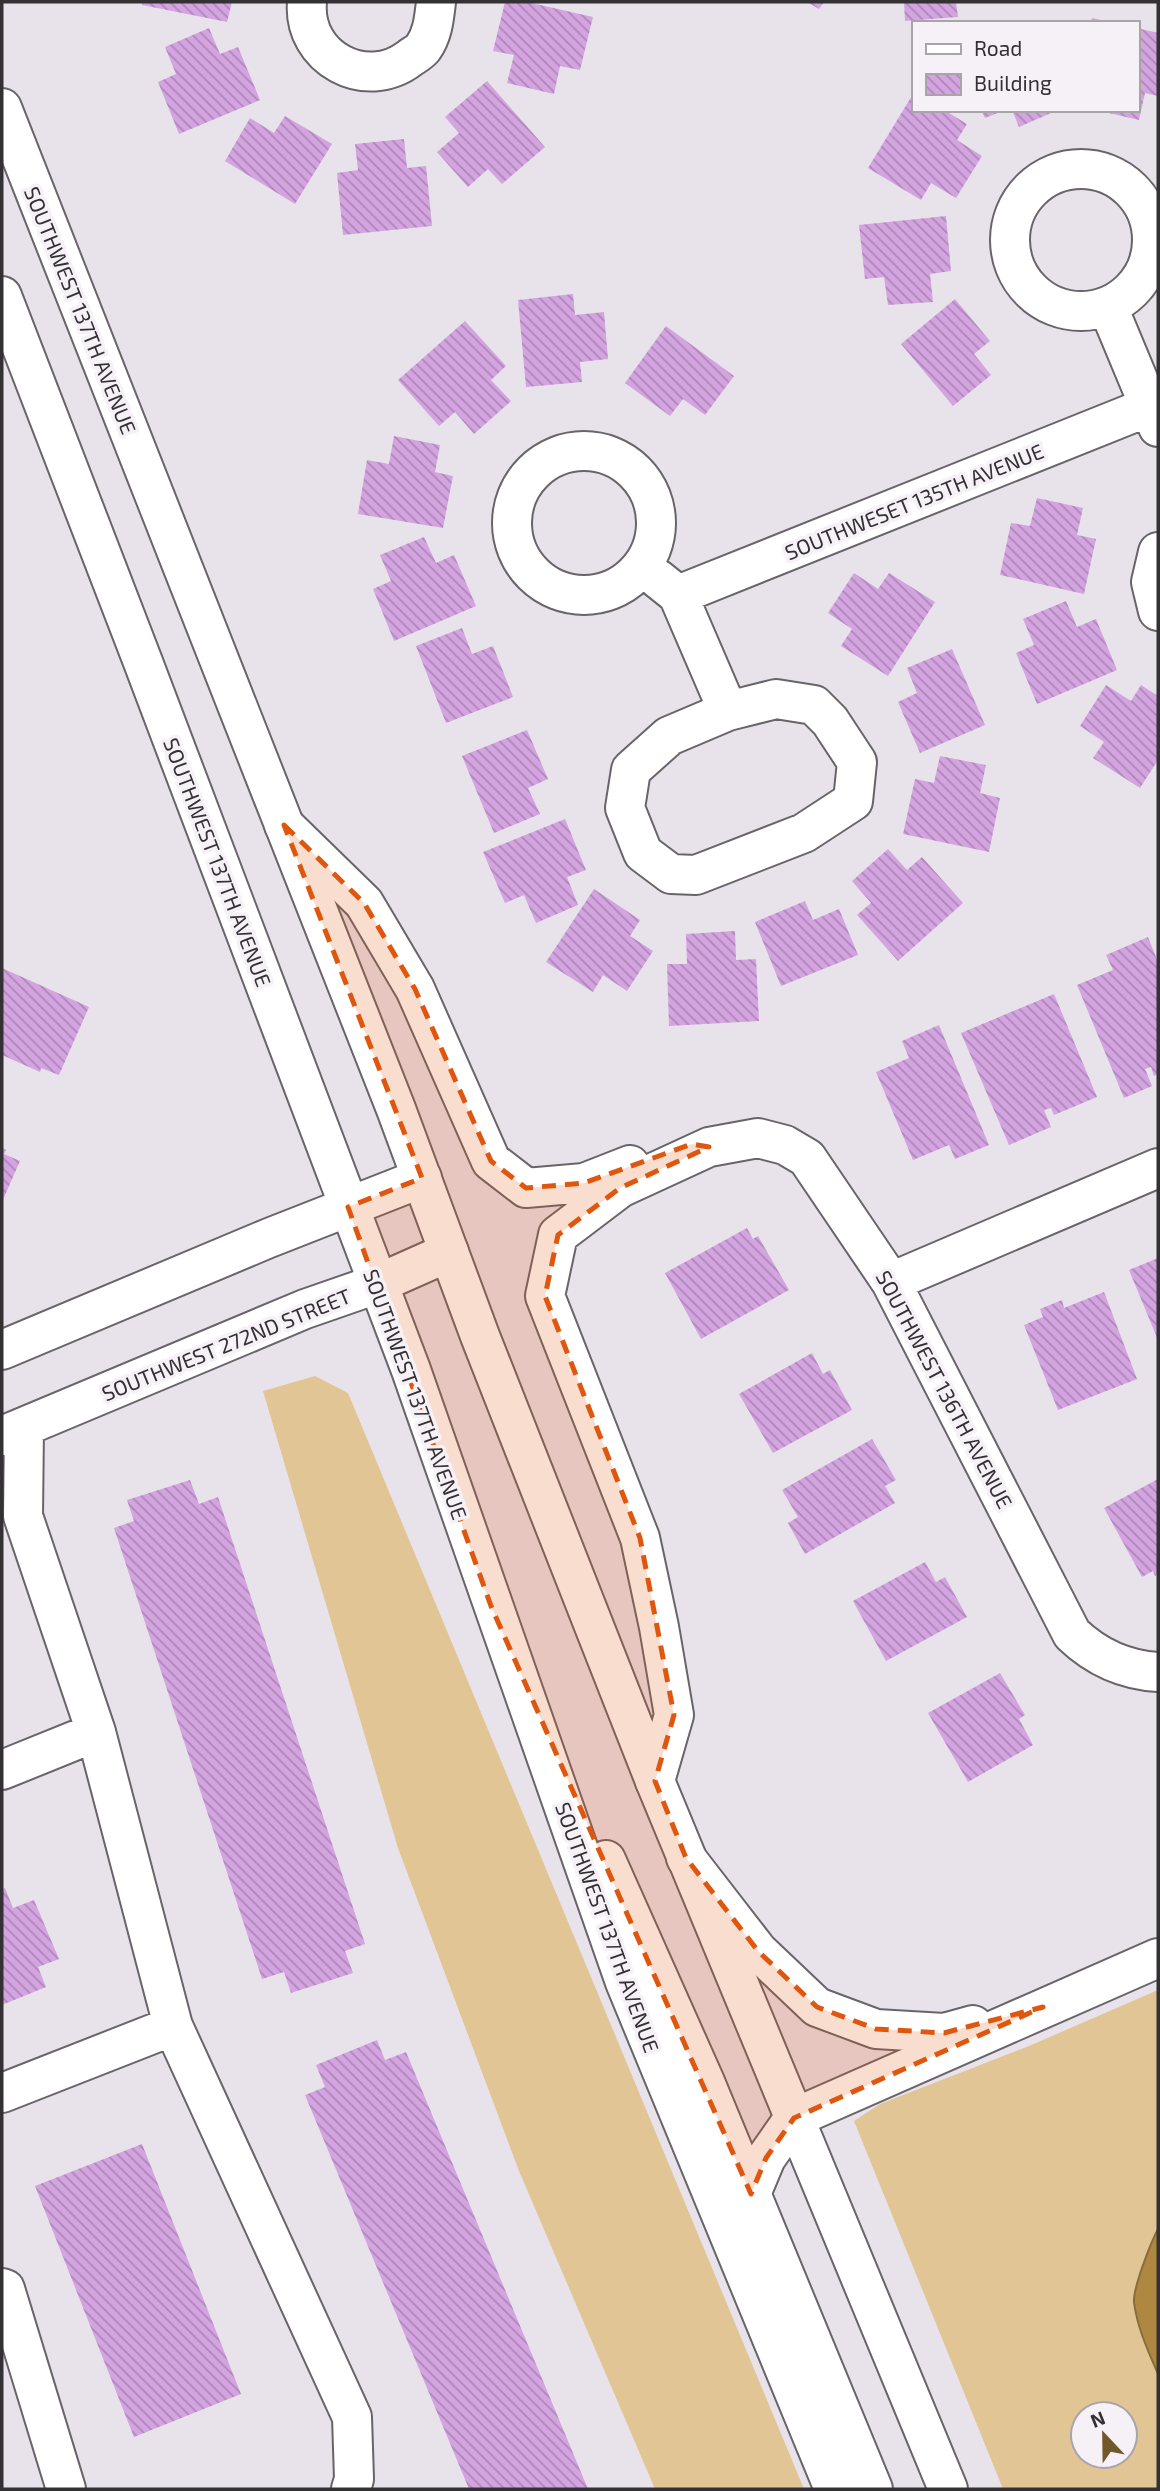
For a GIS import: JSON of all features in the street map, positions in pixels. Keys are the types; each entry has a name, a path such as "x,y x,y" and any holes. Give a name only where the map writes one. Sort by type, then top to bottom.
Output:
{"main road":[{"path":"307,2 306,14 313,38 329,58 352,70 377,72 401,65 422,49 433,26 436,2"},
{"name":"SOUTHWEST 137TH AVENUE","path":"2,108 422,1178 655,1782 948,2489"},
{"name":"SOUTHWEST 137TH AVENUE","path":"2,296 411,1370 491,1606 625,1982 834,2489"},
{"name":"SOUTHWESET 135TH AVENUE","path":"678,595 1155,412 1108,307"},
{"path":"1158,552 1151,582 1158,611"},
{"path":"642,566 678,595 728,711"},
{"path":"776,699 814,705 830,721 857,762 853,801 804,832 696,875 671,874 642,853 625,807 631,770 669,736 728,711 776,699"},
{"name":"SOUTHWEST 137TH AVENUE","path":"284,825 364,903 415,989 491,1161 499,1168 526,1188 584,1184 650,1157 692,1144 709,1147"},
{"name":"SOUTHWEST 136TH AVENUE","path":"709,1147 758,1138 785,1145 807,1158 891,1282 1072,1634 1090,1651 1116,1663 1158,1672"},
{"path":"655,1782 674,1715 640,1538 545,1296 558,1235 620,1188 709,1147"},
{"path":"891,1282 1158,1168"},
{"path":"2,1350 422,1178"},
{"name":"SOUTHWEST 272ND STREET","path":"13,1431 305,1309 377,1284 449,1252"},
{"path":"13,1431 23,1516 96,1732 173,2026 352,2417 354,2479 351,2489"},
{"path":"491,1606 705,2082 873,2489"},
{"path":"2,1770 96,1732"},
{"path":"686,1858 758,1951 817,2007 876,2029 944,2033 1043,2007"},
{"path":"751,2194 766,2158 794,2118 1158,1958"},
{"path":"2,2094 173,2026"},
{"path":"2,2288 5,2289 66,2489"}],"highlighted area":[{"path":"284,825 364,903 415,989 491,1161 526,1188 584,1183 692,1144 709,1147 620,1188 558,1235 545,1296 640,1538 674,1715 655,1781 686,1858 758,1951 817,2007 876,2029 944,2033 1043,2007 794,2118 766,2158 751,2194 491,1606 348,1207 422,1178"}],"shaded area":[{"path":"315,1376 348,1393 804,2489 655,2489 519,2171 398,1848 263,1391"},
{"path":"1158,1990 1158,2229 1151,2242 1142,2338 1158,2374 1158,2489 1003,2489 854,2121 880,2104 1029,2046"},
{"path":"1158,2229 1158,2374 1140,2330 1134,2295"}],"building":[{"path":"142,2 232,2 227,22 142,5"},
{"path":"505,2 527,2 593,17 580,70 560,66 554,94 507,83 514,55 493,51"},
{"path":"807,2 824,2 819,9"},
{"path":"904,2 956,2 958,17 905,21"},
{"path":"209,28 220,54 238,47 260,100 179,134 158,82 176,74 165,47"},
{"path":"1139,28 1158,33 1158,96 1145,93 1139,120 1104,112 1139,112"},
{"path":"487,81 545,147 502,184 488,169 468,187 437,152 459,133 445,117"},
{"path":"912,96 912,112 947,112 967,124 957,140 982,156 956,198 931,183 921,200 868,168"},
{"path":"982,112 1000,112 985,118"},
{"path":"1013,112 1053,112 1019,127"},
{"path":"285,116 332,144 295,204 225,161 250,118 274,133"},
{"path":"404,139 407,168 426,166 432,226 343,235 337,173 358,170 355,144"},
{"path":"946,216 951,271 930,274 933,302 888,305 884,277 865,279 859,225"},
{"path":"573,294 575,315 604,312 608,359 580,362 582,382 526,387 518,300"},
{"path":"955,299 990,341 974,354 991,375 953,406 901,344"},
{"path":"465,321 506,366 491,380 511,401 474,434 455,412 439,426 398,380"},
{"path":"666,326 734,376 705,415 683,399 670,416 625,383"},
{"path":"394,436 440,445 435,472 453,476 443,528 358,514 367,460 389,464"},
{"path":"1037,498 1083,508 1077,535 1096,539 1084,594 1000,575 1011,523 1030,526"},
{"path":"424,537 436,563 454,555 476,606 394,641 373,589 391,581 380,555"},
{"path":"854,573 878,589 889,573 935,602 888,676 841,646 852,629 828,613"},
{"path":"1066,601 1077,627 1096,619 1117,670 1037,704 1016,653 1034,645 1023,619"},
{"path":"462,628 472,654 493,646 513,697 446,723 416,646"},
{"path":"952,649 985,725 920,753 898,702 917,693 907,668"},
{"path":"1106,685 1131,701 1141,685 1158,696 1158,760 1140,788 1093,758 1104,742 1080,726"},
{"path":"527,730 548,779 528,788 540,814 494,833 462,756"},
{"path":"940,756 986,765 980,793 1000,798 989,852 903,834 915,779 934,783"},
{"path":"565,819 586,870 567,877 578,905 536,923 524,895 505,903 483,852"},
{"path":"888,849 907,870 922,857 963,903 898,961 857,915 871,903 852,881"},
{"path":"594,889 640,920 630,936 653,951 627,991 603,975 593,992 546,962"},
{"path":"805,901 813,920 839,909 858,955 781,986 755,922"},
{"path":"735,931 736,960 756,959 759,1021 669,1026 667,964 687,964 686,934"},
{"path":"1148,937 1158,962 1158,1074 1154,1076 1151,1067 1145,1069 1152,1086 1124,1098 1077,985 1113,970 1106,955"},
{"path":"2,968 89,1007 59,1075 41,1068 40,1072 2,1055"},
{"path":"1054,994 1097,1097 1054,1115 1051,1108 1044,1110 1051,1127 1009,1145 961,1033"},
{"path":"939,1025 989,1145 955,1159 949,1145 913,1160 876,1072 909,1058 902,1041"},
{"path":"2,1148 6,1150 4,1154 20,1161 2,1202"},
{"path":"747,1228 753,1239 758,1236 789,1290 701,1339 665,1273"},
{"path":"1158,1258 1158,1340 1129,1270"},
{"path":"1104,1292 1137,1379 1058,1410 1024,1325 1043,1317 1040,1309 1062,1300 1064,1308"},
{"path":"812,1353 823,1374 830,1370 852,1410 773,1453 739,1394"},
{"path":"872,1439 896,1480 885,1486 895,1503 805,1554 788,1523 798,1517 782,1490"},
{"path":"1158,1479 1158,1574 1155,1576 1153,1571 1142,1577 1104,1508"},
{"path":"190,1480 199,1504 218,1497 365,1944 345,1951 353,1973 291,1993 284,1972 262,1979 114,1528 134,1521 127,1500"},
{"path":"925,1562 936,1582 945,1577 967,1617 886,1661 853,1601"},
{"path":"1000,1673 1025,1715 1019,1719 1033,1745 968,1782 928,1713"},
{"path":"5,1888 13,1908 34,1900 59,1959 38,1967 46,1987 2,2005 2,1889"},
{"path":"377,2040 385,2060 406,2052 588,2489 469,2489 305,2095 325,2087 316,2065"},
{"path":"142,2144 241,2394 134,2437 35,2186"}]}
